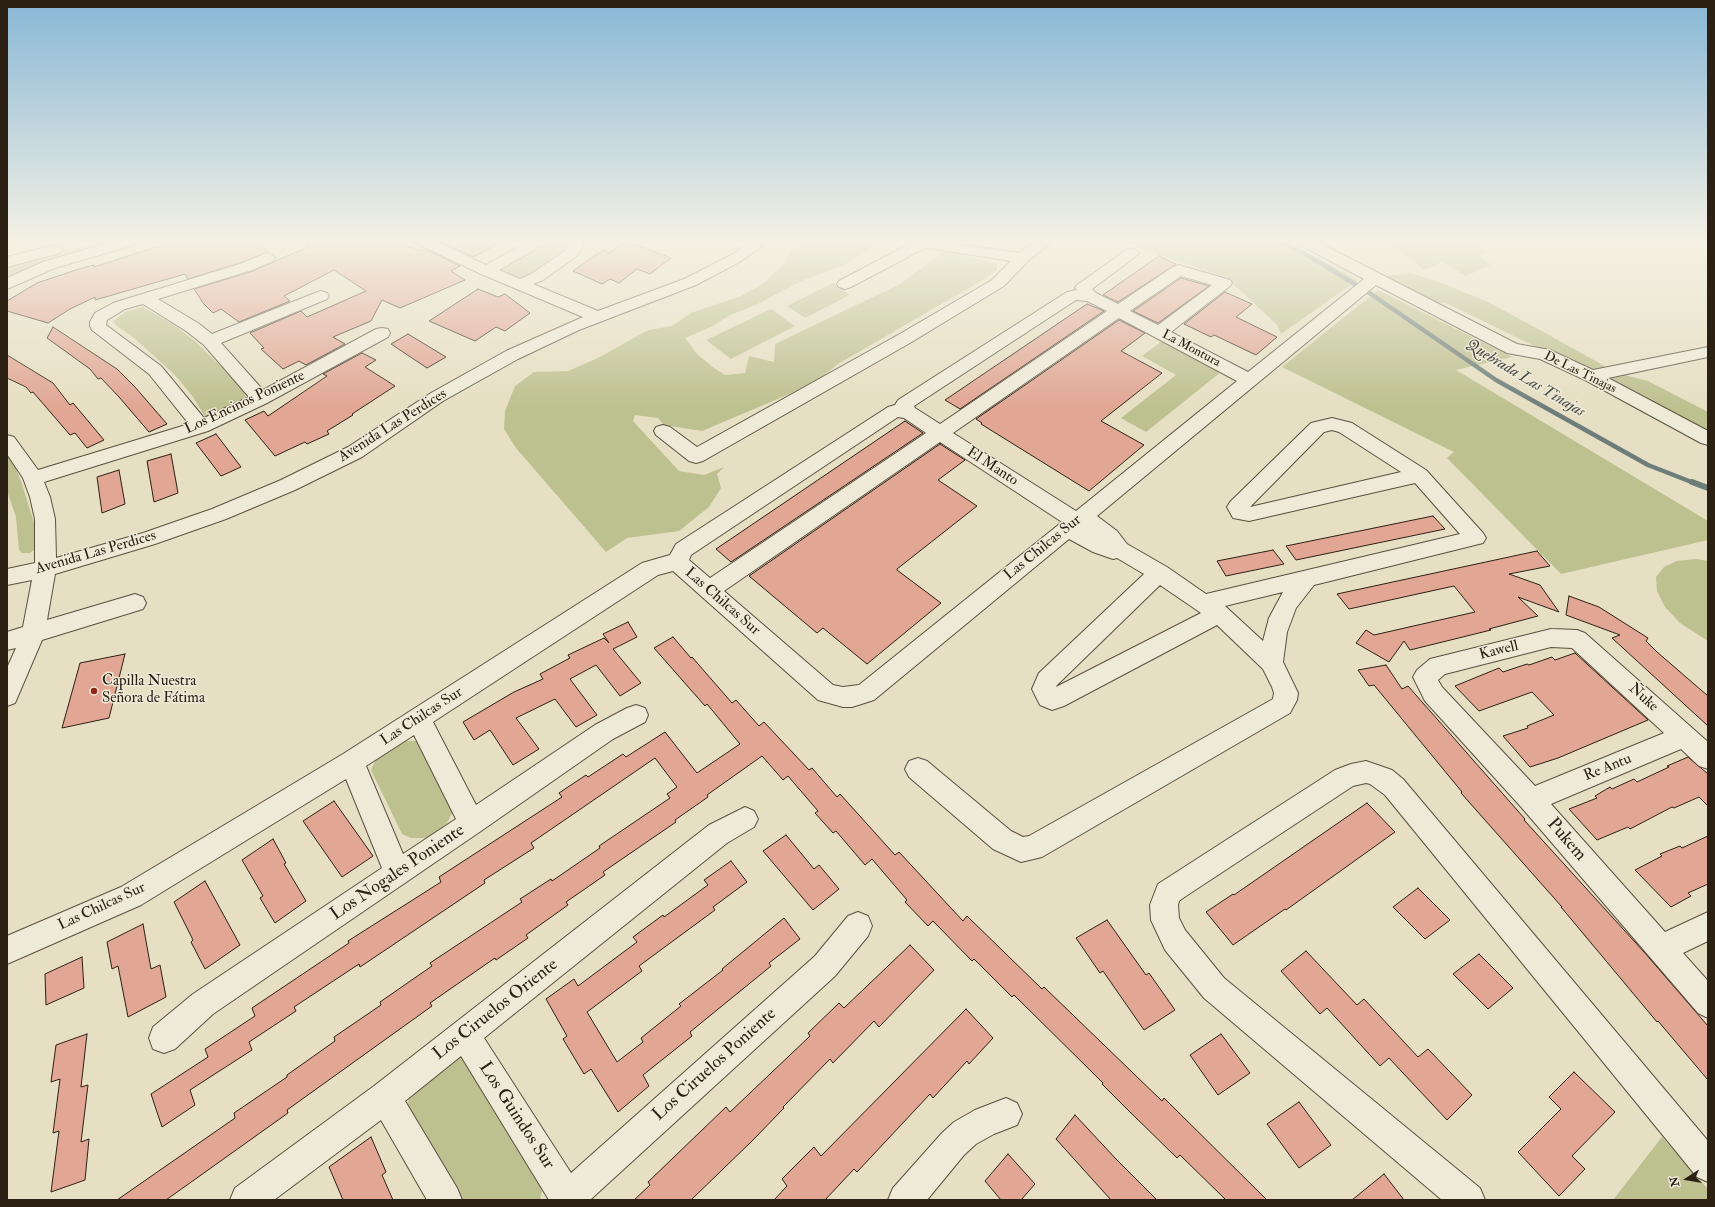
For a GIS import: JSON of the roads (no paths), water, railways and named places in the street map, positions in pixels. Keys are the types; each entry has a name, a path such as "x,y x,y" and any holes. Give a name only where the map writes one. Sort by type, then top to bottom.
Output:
{"street":[{"path":"155,295 119,306 101,317 98,326 155,370 201,427"},
{"path":"548,295 598,316"},
{"name":"Avenida Las Perdices","path":"7,577 45,570 106,553 155,537 220,514 288,485 355,452 437,398 488,368 542,340 598,316 657,295"},
{"path":"663,431 696,456 904,339 977,295"},
{"path":"908,412 904,404 1072,295"},
{"path":"1079,295 1090,296"},
{"path":"709,590 1142,295"},
{"path":"1159,333 1208,295"},
{"name":"Las Chilcas Sur","path":"7,950 131,896 352,762 650,569 664,564 677,562 826,693 834,696 852,697 866,693 873,689 1075,522 1354,295"},
{"name":"De Las Tinajas","path":"1388,295 1513,349 1544,354 1591,376 1708,439"},
{"path":"210,341 322,296"},
{"name":"La Montura","path":"1090,296 1250,380"},
{"path":"146,298 192,327 210,341 261,399"},
{"name":"Los Encinos Poniente","path":"33,478 201,427 261,399 382,333"},
{"path":"1591,376 1708,352"},
{"path":"677,562 683,550 894,411 908,412"},
{"name":"El Manto","path":"908,412 1075,522 1100,548 1120,550 1159,573"},
{"path":"918,770 1002,840 1021,850 1033,848 1282,706 1286,693 1284,686 1271,662 1212,608 1159,573 1047,680 1044,689 1048,698 1052,700 1056,699 1212,608 1308,577 1476,538 1419,475 1345,427 1327,424 1318,427 1237,507 1240,513 1249,514 1419,475"},
{"path":"7,441 22,460 33,478 45,519 46,552 45,570 33,633 7,696"},
{"path":"1271,662 1280,618 1291,599 1308,577"},
{"path":"7,641 135,603"},
{"name":"Kawell","path":"1425,677 1438,666 1551,638 1577,639"},
{"name":"Ñuke","path":"1577,639 1708,758"},
{"name":"Pukem","path":"1425,677 1433,694 1531,800 1708,1003"},
{"name":"Los Nogales Poniente","path":"164,1038 203,1004 472,823 604,732 636,715"},
{"path":"418,718 472,823"},
{"name":"Re Antu","path":"1531,800 1685,736"},
{"path":"352,762 398,872"},
{"path":"1468,1200 1214,988 1175,940 1165,920 1164,905 1168,893 1173,889 1344,778 1352,775 1366,772 1374,774 1383,778 1394,787 1708,1166"},
{"name":"Los Ciruelos Oriente","path":"247,1200 465,1035 718,834 745,819"},
{"name":"Los Ciruelos Poniente","path":"567,1199 825,966 858,926"},
{"path":"1660,948 1708,926"},
{"name":"Los Guindos Sur","path":"465,1035 567,1199"},
{"path":"385,1097 444,1200"},
{"path":"905,1200 953,1144 965,1134 986,1121 1006,1114"}],"waterway":[{"name":"Quebrada Las Tinajas","path":"1373,295 1496,380 1648,465 1694,483"},
{"name":"Quebrada Las Tinajas","path":"1692,482 1708,488"}],"place":[{"name":"Capilla Nuestra Señora de Fátima","path":"94,691"}]}
